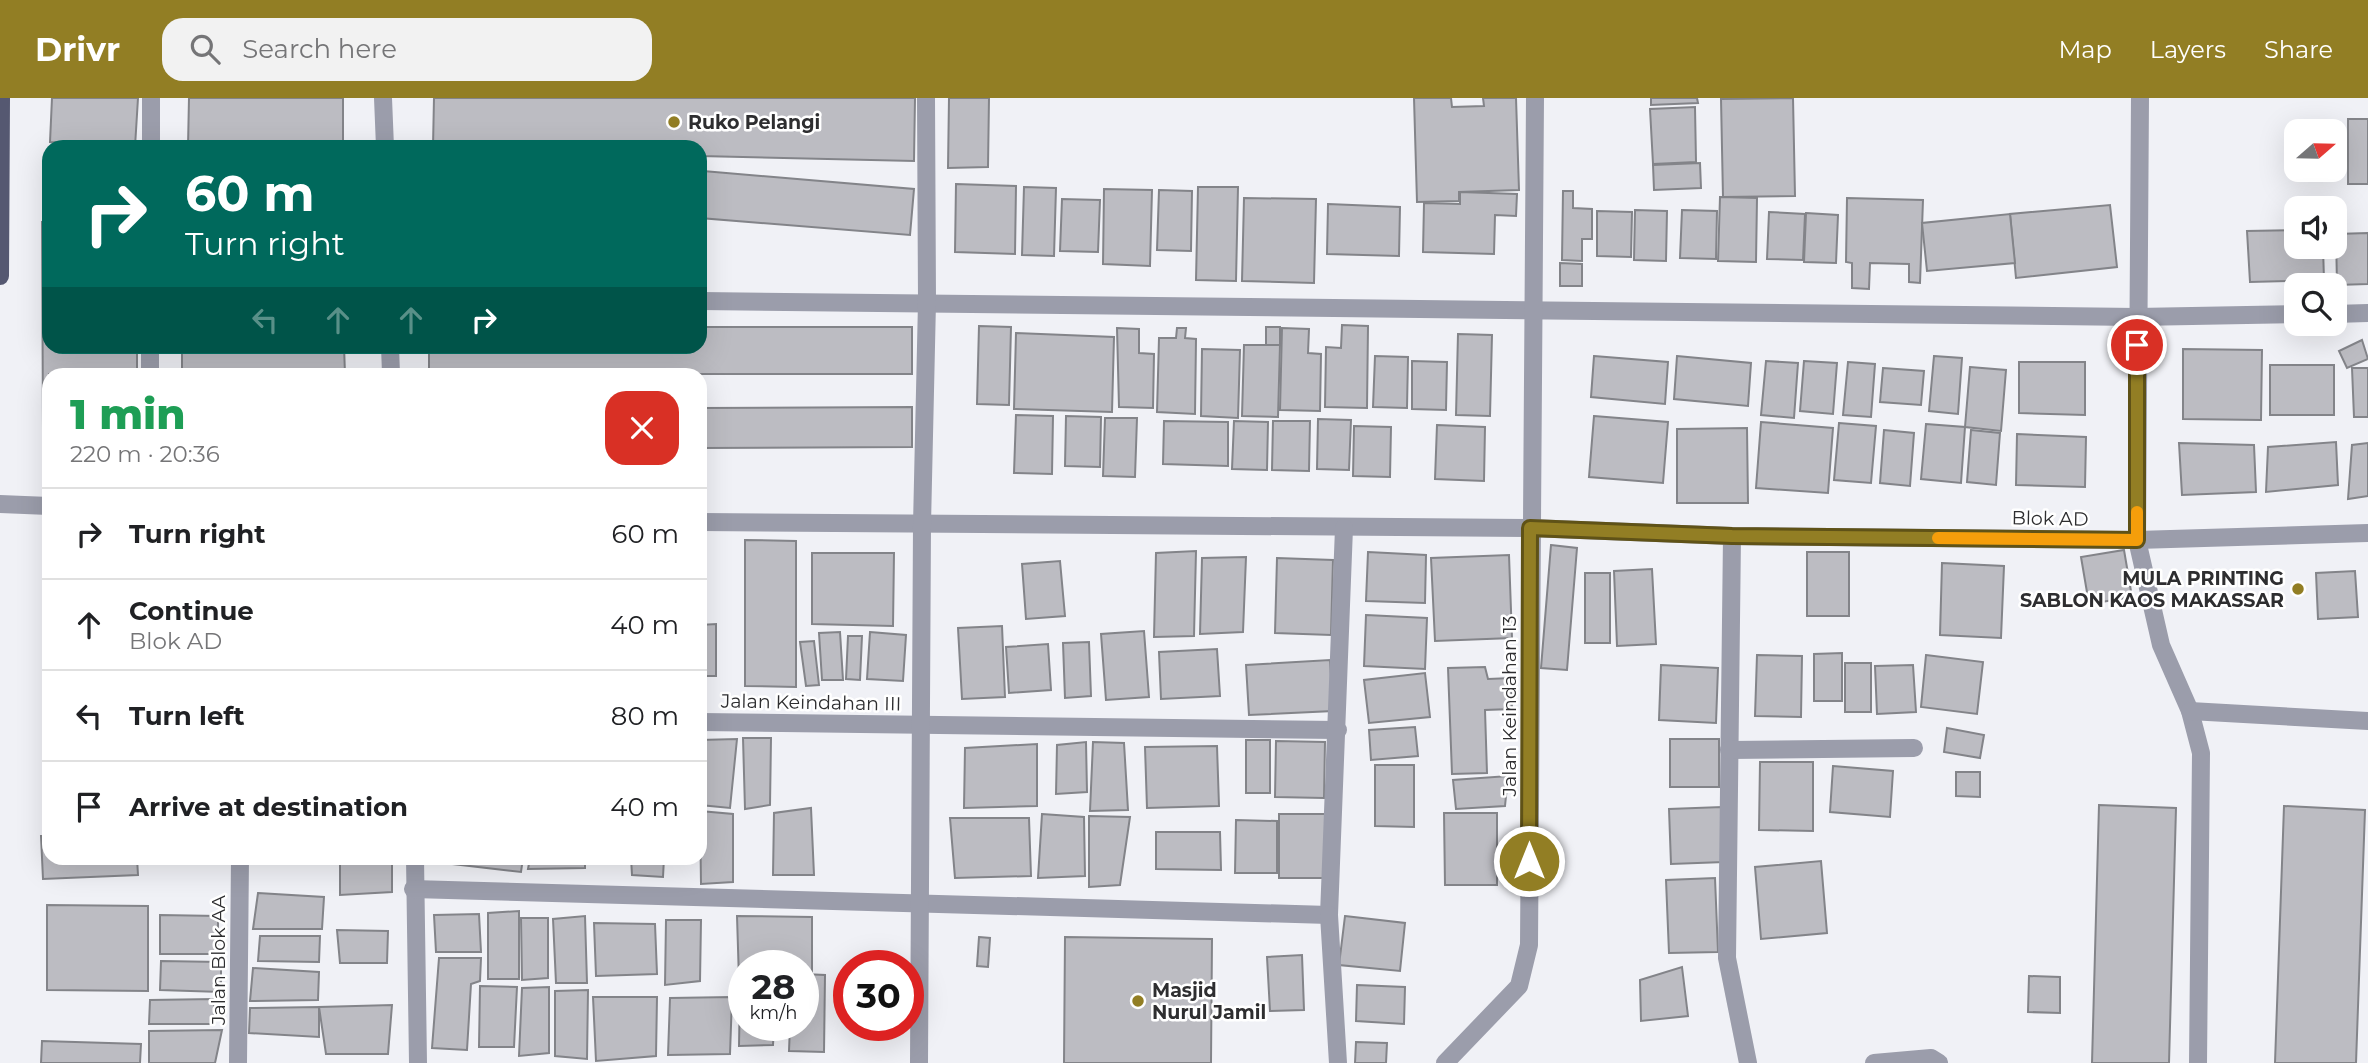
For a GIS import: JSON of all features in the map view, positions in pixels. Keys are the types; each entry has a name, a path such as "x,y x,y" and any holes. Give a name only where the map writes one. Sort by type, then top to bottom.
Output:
{"main road":[{"path":"0,276 1,98"}],"street":[{"path":"151,98 151,140"},
{"path":"383,98 385,140"},
{"path":"919,1063 922,525 928,302 926,98"},
{"name":"Jalan Keindahan 13","path":"1445,1063 1504,1005 1519,986 1525,972 1529,945 1535,98"},
{"path":"2140,98 2137,540 2161,645 2190,711 2201,754 2198,1063"},
{"path":"707,301 2137,317 2284,314"},
{"path":"2347,314 2368,313"},
{"path":"0,504 42,506"},
{"name":"Blok AD","path":"707,522 1530,528 1732,536 2137,540 2368,533"},
{"path":"1338,1063 1329,915 1344,528"},
{"path":"1732,536 1727,958 1748,1063"},
{"path":"2190,711 2368,721"},
{"name":"Jalan Keindahan III","path":"707,722 1338,730"},
{"path":"1729,750 1914,748"},
{"name":"Jalan Blok AA","path":"238,1063 240,865"},
{"path":"415,865 418,1063"},
{"path":"414,890 1329,915"},
{"path":"1874,1063 1909,1058 1931,1058 1939,1063"}],"building":[{"path":"52,98 138,98 135,140 50,140"},
{"path":"189,98 343,98 343,140 188,140"},
{"name":"Ruko Pelangi","path":"434,98 915,98 914,161 707,156 707,140 433,140"},
{"path":"949,98 989,98 988,167 948,168"},
{"path":"1414,98 1451,98 1452,107 1484,106 1483,98 1516,98 1519,190 1459,192 1459,201 1417,202"},
{"path":"1651,98 1697,98 1698,103 1651,105"},
{"path":"1793,98 1795,196 1723,197 1721,99"},
{"path":"1695,107 1696,162 1653,164 1650,109"},
{"path":"2348,119 2368,119 2368,184 2348,184"},
{"path":"1700,163 1701,188 1654,190 1653,165"},
{"path":"707,171 914,189 910,235 707,219"},
{"path":"956,184 1016,186 1015,254 955,252"},
{"path":"1024,187 1056,188 1054,256 1022,255"},
{"path":"1198,187 1238,187 1236,281 1196,280"},
{"path":"1104,189 1152,190 1150,266 1103,264"},
{"path":"1159,190 1192,191 1191,251 1157,250"},
{"path":"1563,191 1573,191 1573,208 1592,209 1592,239 1582,239 1582,261 1562,260"},
{"path":"1460,192 1517,194 1516,216 1495,215 1494,254 1423,252 1424,203 1460,204"},
{"path":"1720,197 1757,198 1756,262 1718,261"},
{"path":"1244,198 1316,199 1314,283 1242,281"},
{"path":"1847,198 1923,200 1920,283 1909,282 1909,264 1870,263 1869,289 1852,288 1852,263 1846,262"},
{"path":"1062,199 1100,200 1098,252 1060,251"},
{"path":"1328,204 1400,207 1399,256 1327,254"},
{"path":"2110,205 2117,267 2016,278 2010,214"},
{"path":"1635,210 1667,211 1666,261 1634,260"},
{"path":"1682,210 1717,211 1716,259 1680,258"},
{"path":"1597,211 1632,212 1631,257 1597,256"},
{"path":"1769,212 1805,214 1803,260 1767,259"},
{"path":"1806,213 1838,215 1836,263 1804,262"},
{"path":"2010,214 2015,263 1927,271 1922,223"},
{"path":"2284,230 2284,259 2323,259 2324,273 2284,273 2284,281 2250,282 2247,231"},
{"path":"2368,233 2368,284 2347,285 2347,273 2337,273 2336,259 2347,259 2347,234"},
{"path":"1560,263 1582,264 1582,286 1560,286"},
{"path":"1342,325 1368,326 1367,408 1325,407 1326,347 1341,348"},
{"path":"979,326 1011,327 1009,405 977,404"},
{"path":"707,327 912,327 912,374 707,374 707,368 429,368 429,354 707,354"},
{"path":"1266,327 1280,327 1280,345 1266,345"},
{"path":"1117,328 1139,329 1139,353 1154,354 1153,408 1119,407"},
{"path":"1177,328 1186,328 1185,338 1196,339 1195,414 1157,412 1159,338 1176,338"},
{"path":"1282,328 1309,329 1308,353 1321,354 1320,411 1280,410"},
{"path":"1016,333 1114,337 1112,412 1014,409"},
{"path":"1458,334 1492,335 1490,416 1456,415"},
{"path":"2362,340 2368,359 2347,368 2339,351"},
{"path":"1244,345 1280,345 1278,417 1242,416"},
{"path":"1202,349 1240,350 1238,418 1201,416"},
{"path":"2183,349 2262,350 2261,420 2183,419"},
{"path":"43,354 137,354 137,368 43,368"},
{"path":"182,354 344,354 345,368 182,368"},
{"path":"1375,356 1408,357 1407,408 1373,407"},
{"path":"1594,356 1668,362 1665,404 1591,397"},
{"path":"1677,356 1751,363 1748,406 1674,399"},
{"path":"1934,356 1962,358 1958,414 1929,411"},
{"path":"1412,361 1447,362 1446,410 1412,409"},
{"path":"1766,361 1798,363 1794,418 1761,415"},
{"path":"1804,361 1837,363 1833,414 1800,411"},
{"path":"1848,362 1875,364 1871,417 1843,415"},
{"path":"2019,362 2085,362 2085,415 2019,413"},
{"path":"2270,365 2334,365 2334,415 2270,415"},
{"path":"1970,367 2006,370 2001,431 1965,427"},
{"path":"1883,368 1924,371 1921,405 1880,402"},
{"path":"2352,368 2368,368 2368,417 2354,417"},
{"path":"912,407 912,447 707,448 707,408"},
{"path":"1016,415 1053,416 1052,474 1014,473"},
{"path":"1066,416 1101,417 1100,467 1065,466"},
{"path":"1594,416 1668,422 1663,483 1589,477"},
{"path":"1105,418 1137,418 1135,477 1103,476"},
{"path":"1318,419 1351,420 1349,470 1317,469"},
{"path":"1164,421 1228,422 1228,466 1163,464"},
{"path":"1234,421 1268,422 1267,470 1232,469"},
{"path":"1273,421 1310,421 1309,471 1272,470"},
{"path":"1761,422 1833,428 1828,493 1756,488"},
{"path":"1839,423 1876,426 1871,483 1834,480"},
{"path":"1926,424 1965,427 1961,483 1921,479"},
{"path":"1437,425 1485,427 1484,481 1435,479"},
{"path":"1354,426 1391,427 1390,477 1353,476"},
{"path":"1747,428 1748,503 1677,503 1677,429"},
{"path":"1884,430 1914,433 1910,486 1880,483"},
{"path":"1971,430 2000,433 1996,485 1967,482"},
{"path":"2017,434 2086,437 2085,487 2016,485"},
{"path":"2336,442 2338,485 2266,492 2268,447"},
{"path":"2179,443 2254,445 2256,492 2182,495"},
{"path":"2368,443 2368,496 2348,499 2352,445"},
{"path":"745,540 796,541 796,687 745,686"},
{"path":"1551,545 1577,548 1567,670 1541,668"},
{"path":"2124,550 2132,597 2089,604 2081,557"},
{"path":"1196,551 1194,636 1154,637 1156,553"},
{"path":"1368,552 1426,555 1425,603 1366,601"},
{"path":"1807,552 1849,552 1849,616 1807,616"},
{"path":"812,553 894,553 893,626 812,624"},
{"path":"1509,555 1512,638 1435,641 1431,558"},
{"path":"1246,557 1243,632 1200,634 1202,558"},
{"path":"1277,558 1333,560 1331,635 1275,633"},
{"path":"1060,561 1065,616 1026,619 1022,564"},
{"path":"1942,563 2004,566 2001,638 1940,635"},
{"path":"1652,569 1656,644 1617,646 1614,571"},
{"path":"2355,571 2358,617 2318,619 2316,573"},
{"path":"1585,573 1610,573 1610,643 1585,643"},
{"path":"1366,615 1427,618 1425,669 1364,666"},
{"path":"716,624 716,676 707,676 707,625"},
{"path":"1002,626 1005,697 962,699 958,628"},
{"path":"1144,631 1149,697 1106,700 1101,634"},
{"path":"840,632 843,680 822,680 819,633"},
{"path":"870,632 906,635 903,681 867,679"},
{"path":"848,636 862,636 860,680 846,679"},
{"path":"814,641 819,685 806,686 800,642"},
{"path":"1089,642 1091,696 1065,698 1063,643"},
{"path":"1048,644 1051,690 1009,693 1006,647"},
{"path":"1217,649 1220,696 1161,699 1159,652"},
{"path":"1842,653 1842,701 1814,701 1814,654"},
{"path":"1757,655 1802,656 1801,717 1755,716"},
{"path":"1926,655 1983,662 1977,714 1921,707"},
{"path":"1330,660 1333,711 1249,715 1246,665"},
{"path":"1845,663 1871,663 1871,712 1845,712"},
{"path":"1661,665 1718,668 1716,723 1659,720"},
{"path":"1913,665 1916,712 1877,714 1875,666"},
{"path":"1485,667 1488,679 1511,678 1512,709 1485,710 1487,773 1452,774 1448,668"},
{"path":"1425,673 1430,717 1369,723 1364,680"},
{"path":"1415,727 1418,756 1371,760 1369,730"},
{"path":"1947,728 1984,735 1980,758 1944,752"},
{"path":"743,738 771,738 770,805 745,809"},
{"path":"737,739 730,808 707,806 707,740"},
{"path":"1670,739 1719,739 1719,787 1670,787"},
{"path":"1246,740 1270,740 1270,793 1246,793"},
{"path":"1276,741 1325,742 1324,798 1275,797"},
{"path":"1086,742 1087,792 1056,794 1057,745"},
{"path":"1093,742 1124,743 1128,810 1090,811"},
{"path":"1037,744 1037,806 964,808 965,748"},
{"path":"1217,746 1219,806 1147,808 1145,747"},
{"path":"1760,762 1813,762 1813,831 1759,830"},
{"path":"1375,765 1414,765 1414,827 1375,826"},
{"path":"1833,766 1893,771 1890,817 1830,812"},
{"path":"1956,772 1980,772 1980,797 1956,796"},
{"path":"1508,776 1505,806 1456,809 1453,780"},
{"path":"2099,805 2176,808 2169,1063 2092,1063"},
{"path":"2284,806 2365,810 2356,1063 2275,1063"},
{"path":"1722,807 1724,862 1671,864 1669,809"},
{"path":"811,808 814,875 773,875 774,813"},
{"path":"707,812 733,814 733,882 701,884 701,865 707,865"},
{"path":"1444,813 1497,813 1497,885 1445,885"},
{"path":"1042,814 1084,817 1085,876 1038,878"},
{"path":"1279,814 1328,814 1327,878 1279,878"},
{"path":"1089,816 1130,817 1120,885 1089,887"},
{"path":"950,818 1029,818 1031,876 955,878"},
{"path":"1236,820 1277,821 1277,873 1235,873"},
{"path":"1156,832 1220,832 1221,870 1156,869"},
{"path":"1821,861 1827,933 1761,939 1755,867"},
{"path":"42,865 137,865 138,875 43,879"},
{"path":"340,865 392,865 392,892 340,895"},
{"path":"462,865 522,865 521,872"},
{"path":"529,865 585,865 585,868 528,869"},
{"path":"631,865 664,865 663,877 632,875"},
{"path":"1715,878 1718,952 1669,953 1666,880"},
{"path":"258,893 324,897 322,929 253,929"},
{"path":"47,905 148,906 148,991 47,990"},
{"path":"519,911 519,979 488,979 488,913"},
{"path":"479,914 481,952 436,952 434,915"},
{"path":"160,915 218,916 218,954 160,954"},
{"path":"585,916 587,983 556,983 553,919"},
{"path":"737,916 812,917 812,950 738,950"},
{"path":"1345,916 1405,923 1400,971 1339,965"},
{"path":"521,918 548,918 548,978 522,980"},
{"path":"666,920 701,920 700,981 665,985"},
{"path":"594,923 655,924 657,974 596,976"},
{"path":"337,930 388,931 387,963 340,963"},
{"path":"260,936 320,936 319,962 258,961"},
{"path":"979,937 990,938 988,967 977,966"},
{"name":"Masjid Nurul Jamil","path":"1065,937 1212,939 1211,1063 1064,1063"},
{"path":"1302,955 1304,1010 1270,1011 1267,957"},
{"path":"439,958 481,958 480,981 471,984 467,1050 432,1048"},
{"path":"161,961 221,962 221,992 160,990"},
{"path":"1682,967 1688,1016 1641,1021 1640,980"},
{"path":"253,968 319,972 318,1000 250,1001"},
{"path":"819,975 825,975 824,1052 789,1051 789,1041 819,1041"},
{"path":"2029,976 2060,977 2060,1013 2028,1012"},
{"path":"1357,985 1405,987 1404,1024 1356,1021"},
{"path":"480,986 517,987 514,1047 479,1047"},
{"path":"549,987 549,1053 519,1056 522,988"},
{"path":"588,990 587,1059 555,1056 555,991"},
{"path":"593,997 657,997 656,1056 596,1061"},
{"path":"728,997 730,1054 668,1055 670,998"},
{"path":"214,999 214,1024 149,1024 150,1000"},
{"path":"392,1005 388,1054 326,1054 319,1007"},
{"path":"319,1007 319,1037 249,1033 250,1008"},
{"path":"222,1030 215,1063 149,1063 149,1031"},
{"path":"42,1041 141,1044 140,1063 41,1063"},
{"path":"739,1041 773,1041 773,1045 739,1046"},
{"path":"1356,1042 1387,1043 1386,1063 1355,1063"}],"slow traffic":[{"path":"1938,538 2137,540 2137,512"}],"place":[{"name":"Ruko Pelangi","path":"674,122"},
{"name":"MULA PRINTING SABLON KAOS MAKASSAR","path":"2298,589"},
{"name":"Masjid Nurul Jamil","path":"1138,1001"}],"route":[{"path":"1529,861 1530,528 1732,536 2137,540 2137,345"}]}
